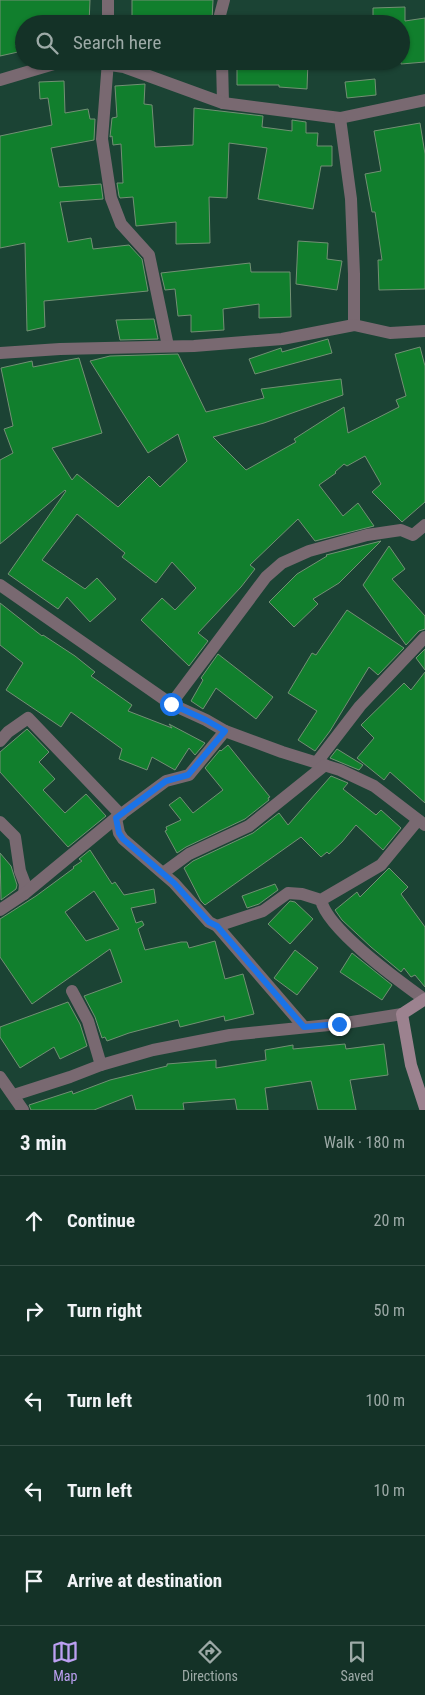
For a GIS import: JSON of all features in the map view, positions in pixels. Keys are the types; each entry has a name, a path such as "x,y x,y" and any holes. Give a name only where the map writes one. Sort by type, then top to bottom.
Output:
{"street":[{"path":"108,0 108,15"},
{"path":"220,15 224,0"},
{"path":"0,80 34,70"},
{"path":"107,70 102,139 111,198 121,224 149,255 168,346"},
{"path":"131,70 223,103 340,118 425,100"},
{"path":"222,70 223,103"},
{"path":"340,118 351,199 354,325"},
{"path":"0,353 282,339 354,325 390,333 425,331"},
{"path":"171,704 266,577 282,563 308,551 367,534 401,530 413,535 425,525"},
{"path":"0,585 171,704 225,731 282,752 340,770 374,786 422,822 381,865 321,900 302,894 288,893 263,911 217,926"},
{"path":"163,873 189,854 249,826 321,764 360,706 425,637"},
{"path":"0,741 8,732 28,718 118,816 119,833 123,839 163,873 209,922 217,926 304,1027"},
{"path":"0,910 24,894 118,816 166,781 188,775 225,731"},
{"path":"0,822 15,837 20,871 25,884 24,894"},
{"path":"14,1095 101,1065 153,1050 230,1035 402,1014 424,999 381,968 366,954 331,919 323,908 321,900"},
{"path":"72,991 88,1021 101,1065"},
{"path":"402,1014 411,1065 425,1108"},
{"path":"0,1076 23,1110"}],"building":[{"path":"0,0 90,0 89,15 15,15 15,53 0,56"},
{"path":"132,0 213,0 212,15 132,15"},
{"path":"405,7 405,15 373,15 373,8"},
{"path":"425,18 425,62 410,63 410,20"},
{"path":"237,70 308,70 307,89 279,87 279,85 237,85"},
{"path":"375,79 376,95 347,98 345,82"},
{"path":"64,81 65,113 88,109 90,119 95,119 94,140 51,148 59,187 101,184 103,199 60,202 68,242 91,238 93,249 129,245 142,259 148,291 44,301 45,327 27,331 25,243 0,248 0,136 52,125 48,98 40,99 39,82"},
{"path":"145,84 144,104 152,105 155,147 193,145 194,108 263,116 262,127 292,131 292,120 306,122 306,133 318,133 317,146 332,146 332,166 321,166 313,209 258,199 267,148 229,143 227,198 209,197 210,243 176,244 176,222 136,226 133,197 120,198 119,196 117,183 123,183 121,144 113,145 112,136 110,137 112,118 117,117 115,86"},
{"path":"420,123 425,154 425,289 379,290 378,260 382,260 375,212 372,212 365,174 381,171 374,131"},
{"path":"298,241 328,243 327,259 342,261 337,290 296,284"},
{"path":"250,263 251,272 290,272 291,317 259,318 259,304 223,309 224,330 191,332 191,315 178,316 175,289 165,290 161,273"},
{"path":"154,319 158,339 120,340 116,320"},
{"path":"328,339 332,353 255,374 249,359 281,348 282,352"},
{"path":"420,347 425,366 425,502 402,522 372,492 381,484 365,456 347,466 344,464 336,473 319,485 343,516 358,503 374,526 315,541 298,519 250,565 255,569 241,587 198,633 208,641 189,666 141,620 162,598 175,610 196,588 172,562 156,583 122,557 125,553 77,514 42,560 85,589 97,578 116,599 90,622 67,597 58,609 8,574 66,491 0,544 0,460 13,453 4,429 13,426 1,368 32,361 33,367 79,358 102,433 52,448 72,480 77,474 118,507 149,476 160,487 187,461 178,434 148,453 90,361 110,356 178,354 206,412 264,398 261,389 341,379 343,395 264,423 213,437 246,470 296,442 294,439 344,407 348,433 399,407 396,400 406,396 395,354"},
{"path":"381,541 339,583 313,599 318,604 294,627 269,602 297,574 326,555"},
{"path":"389,546 405,569 392,579 425,616 425,629 419,631 406,645 363,585"},
{"path":"0,603 42,636 75,656 95,672 91,676 132,705 128,711 172,728 169,724 205,743 195,755 189,748 175,770 152,757 147,770 119,759 122,749 71,712 61,727 6,690 23,663 0,645"},
{"path":"347,610 404,648 378,675 369,667 330,731 315,751 298,740 317,711 288,693 312,653 316,655"},
{"path":"425,649 425,670 416,658"},
{"path":"218,654 273,697 256,719 216,688 203,709 191,701 203,680 201,678"},
{"path":"425,672 425,803 390,772 384,780 357,758 374,738 361,725 404,683 411,690"},
{"path":"27,729 49,752 39,762 55,779 43,790 65,813 86,794 106,816 68,847 0,772 0,752"},
{"path":"228,745 270,797 268,798 269,800 245,819 177,853 165,831 167,830 166,827 181,820 169,805 180,797 193,813 223,790 205,768 220,750"},
{"path":"337,749 363,765 359,770 330,758"},
{"path":"331,776 348,783 343,789 376,815 381,810 401,828 383,850 356,825 329,854 327,852 321,857 301,837 205,905 201,901 184,868 193,861 253,833 279,813 288,825"},
{"path":"90,850 112,884 115,882 124,895 154,889 156,903 131,908 136,923 142,921 144,925 138,929 145,950 181,942 187,942 189,948 215,941 225,979 243,974 254,1014 225,1021 224,1016 180,1027 178,1020 107,1041 105,1037 102,1038 95,1017 84,996 122,982 110,949 32,1004 0,957 0,919 74,868 82,861 79,859","holes":["94,891 119,929 86,941 65,912"]},
{"path":"0,853 11,866 17,885 16,889 1,900"},
{"path":"389,868 408,887 401,894 425,927 425,987 415,975 411,977 404,968 401,972 371,947 342,920 335,910 357,892 360,897"},
{"path":"275,884 278,890 259,904 247,908 242,896"},
{"path":"290,901 295,902 313,919 290,944 268,924"},
{"path":"295,950 318,968 297,995 274,978"},
{"path":"352,953 392,985 382,1000 340,972"},
{"path":"68,1002 80,1024 87,1046 60,1059 54,1047 20,1068 0,1037 0,1027"},
{"path":"345,1044 346,1049 384,1044 388,1075 350,1080 356,1110 318,1110 311,1081 265,1088 268,1110 237,1110 235,1099 183,1103 184,1110 136,1110 132,1095 94,1110 31,1110 29,1105 72,1091 73,1094 110,1080 167,1066 167,1064 216,1060 216,1068 266,1060 265,1050 293,1045 293,1049"}],"route":[{"path":"171,704 225,731 188,775 166,781 116,818 119,833 123,839 174,883 209,922 217,926 304,1027 339,1024"}]}
